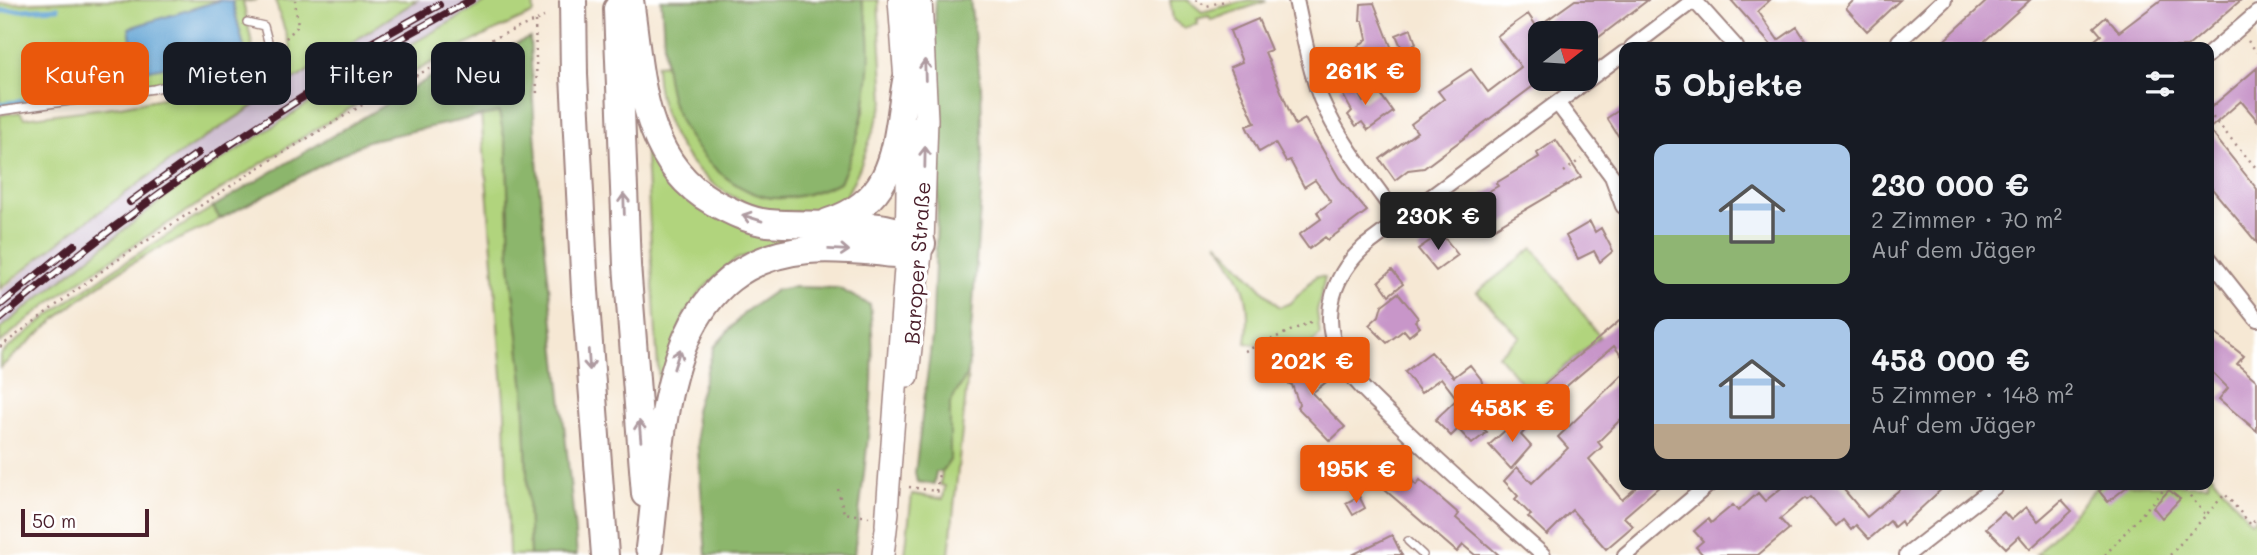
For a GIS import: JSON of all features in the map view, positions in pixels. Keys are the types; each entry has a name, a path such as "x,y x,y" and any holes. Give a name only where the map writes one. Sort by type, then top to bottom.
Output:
{"highway":[{"path":"573,0 585,292 606,555"},
{"path":"617,0 628,58 655,136 674,170 696,192 725,208 766,223 885,227 912,244"},
{"path":"631,0 628,58 627,265 650,551"},
{"path":"820,225 859,208 872,198 886,177 897,141 906,80"},
{"path":"650,551 667,399 676,360 692,320 711,297 734,276 759,261 796,251 912,244"}],"main road":[{"name":"Baroper Straße","path":"886,522 915,331 906,80 900,0"},
{"name":"Baroper Straße","path":"883,555 926,119 920,0"}],"street":[{"path":"1296,0 1314,75 1326,108 1351,153 1400,220"},
{"path":"1639,42 1694,0 1732,42"},
{"path":"1899,41 1944,0"},
{"path":"2214,50 2257,13"},
{"path":"1543,555 1427,453 1348,373 1334,342 1329,313 1336,284 1351,259 1619,57"},
{"path":"1558,104 1612,176 1619,195"},
{"path":"2214,265 2257,319"},
{"path":"1625,555 1702,490"},
{"path":"1908,555 1991,490"}],"lane":[{"path":"247,22 264,26 268,42"},
{"path":"0,111 163,87"},
{"path":"1408,541 1423,555"}],"path":[{"path":"282,42 298,26 295,0"},
{"path":"1195,0 1207,6 1228,0"},
{"path":"0,347 110,265 255,170 382,93 462,51 544,17"},
{"path":"535,21 537,97"},
{"path":"2214,119 2257,169"},
{"path":"1564,172 1583,158"},
{"path":"1245,351 1329,313"},
{"path":"936,491 939,474"},
{"path":"892,485 942,492"},
{"path":"838,489 844,513 886,522"},
{"path":"2105,555 2164,490"},
{"path":"2185,490 2205,514"},
{"path":"2170,555 2225,494 2251,525 2257,518"}],"shaded area":[{"path":"417,0 490,0 415,42 352,42"},
{"path":"305,73 307,105 169,194 0,329 0,292 77,228 180,154 255,105 291,105 291,82"}],"green space":[{"path":"85,0 221,0 129,28 197,42 163,42 163,81 149,85 149,42 21,42 21,104 0,107 0,4"},
{"path":"232,0 258,0 243,2 252,42 243,42"},
{"path":"275,0 417,0 352,42 305,42 305,73 291,82 291,42 289,42"},
{"path":"490,0 533,0 534,13 473,42 431,42 431,63 417,71 415,42"},
{"path":"661,0 861,0 867,20 869,43 867,92 856,141 840,182 802,195 772,198 733,182 708,161 697,149 680,121 670,94"},
{"path":"861,0 878,0 884,101 860,167 843,203 807,211 773,210 742,201 714,184 690,161 672,133 661,101 656,65 666,64 674,106 806,195 840,182 865,109 868,30"},
{"path":"935,0 970,0 981,86 983,167 968,373 950,403 950,460 942,472 936,472 934,484 917,482 915,473 932,337 938,193"},
{"path":"1170,0 1188,0 1202,12 1249,0 1267,1 1211,20 1209,16 1197,19 1198,24 1184,28 1173,20"},
{"path":"530,38 538,167 577,555 530,555 524,390 510,263 507,151 499,112 367,141 220,219 213,207 384,105 417,105 417,86 431,77 431,105 525,105 525,42 520,42"},
{"path":"163,98 163,105 255,105 180,154 77,228 0,289 0,115 20,112 24,118 125,105 149,105 149,101"},
{"path":"307,105 357,105 93,272 45,306 0,343 0,329 169,194"},
{"path":"499,112 507,151 510,263 524,390 530,555 509,555 505,413 481,113"},
{"path":"645,139 678,188 826,239 784,241 735,260 703,289 685,314 659,388"},
{"path":"213,207 220,219 152,252 111,277 72,306 0,368 0,355 51,314 130,259"},
{"path":"1217,242 1279,307 1291,303 1316,276 1325,277 1317,311 1320,335 1303,353 1246,343 1248,313 1244,289"},
{"path":"1533,248 1600,337 1531,395 1498,355 1520,337 1477,292"},
{"path":"794,287 838,288 870,305 873,367 871,399 854,555 706,555 695,410 714,347 746,311 776,290"},
{"path":"968,373 949,555 905,555 912,494 943,499 945,486 940,485 942,472 950,460 950,403"},
{"path":"2214,477 2251,522 2257,516 2257,555 2036,555 2094,490 2214,490"}],"water":[{"path":"221,0 232,1 243,42 163,42 163,67 149,70 149,42 131,42 129,28"}],"building":[{"path":"1575,0 1648,0 1598,38 1598,21 1545,21"},
{"path":"1731,0 1770,0 1758,11 1778,40 1797,27 1807,42 1768,42"},
{"path":"1854,0 1900,0 1867,31 1846,8"},
{"path":"1988,0 2030,0 1984,42 1942,42"},
{"path":"2161,0 2241,0 2193,42 2092,42 2101,35 2094,27 2106,17 2119,32"},
{"path":"1374,3 1392,49 1361,67 1352,51 1367,39 1363,21 1360,21 1361,4"},
{"path":"1528,14 1533,21 1528,21 1528,90 1424,168 1408,170 1395,180 1380,159 1417,132 1411,124 1444,99 1438,91 1471,69 1488,92 1521,67 1497,36"},
{"path":"1258,19 1271,50 1265,52 1295,125 1305,119 1339,178 1367,211 1328,240 1325,237 1309,249 1299,235 1321,219 1317,212 1331,202 1315,180 1304,187 1290,160 1286,162 1275,143 1259,152 1246,126 1255,123 1230,67 1242,62 1230,31"},
{"path":"1411,29 1416,44 1403,51 1396,35"},
{"path":"2257,68 2257,120 2241,101 2214,125 2214,105"},
{"path":"1351,81 1363,102 1378,91 1393,112 1368,130 1362,122 1356,126 1348,115 1352,111 1339,88"},
{"path":"1619,110 1619,137 1607,118"},
{"path":"2214,135 2257,189 2257,243 2214,191"},
{"path":"1556,140 1581,177 1491,230 1488,224 1472,233 1458,209 1498,186 1496,183 1539,157 1537,153"},
{"path":"1590,222 1595,232 1601,228 1613,251 1600,262 1594,251 1578,259 1566,236"},
{"path":"1441,233 1458,255 1436,271 1418,249"},
{"path":"1392,270 1403,284 1389,295 1379,281"},
{"path":"1398,293 1418,318 1415,321 1420,327 1409,336 1404,330 1387,343 1369,325 1379,316 1382,305"},
{"path":"1619,321 1619,352 1614,346 1550,400 1540,388"},
{"path":"2214,333 2244,356 2237,364 2257,381 2257,431 2219,399 2228,388 2214,374"},
{"path":"1431,352 1454,377 1470,365 1481,379 1483,386 1471,396 1485,410 1473,421 1487,432 1472,444 1458,429 1451,436 1435,420 1457,399 1441,378 1421,393 1405,372"},
{"path":"1299,360 1306,373 1311,372 1314,378 1335,368 1338,373 1312,393 1345,427 1330,441 1297,407 1299,404 1292,385 1281,380 1283,363"},
{"path":"1619,378 1619,421 1598,442 1602,447 1589,459 1622,500 1633,490 1655,490 1624,517 1633,526 1606,549 1572,510 1547,535 1528,517 1531,515 1515,499 1518,496 1504,481 1517,467 1532,483 1568,448 1558,437"},
{"path":"1519,418 1527,428 1521,435 1531,446 1511,469 1489,445"},
{"path":"1381,448 1398,461 1397,465 1416,485 1420,480 1459,514 1456,518 1499,555 1475,555 1463,545 1457,552 1385,490 1362,465"},
{"path":"1779,490 1844,490 1867,517 1899,490 1941,490 1903,525 1901,521 1894,527 1890,521 1869,539 1856,525 1851,530 1843,520 1836,526 1811,497 1807,500 1805,498 1780,519 1789,529 1758,555 1703,555 1696,547 1703,541 1694,531 1708,519 1711,523 1733,505 1738,511 1758,493 1765,501"},
{"path":"2100,490 2123,490 2108,502"},
{"path":"2169,490 2180,499 2162,518 2153,507"},
{"path":"1359,496 1365,508 1353,515 1346,503"},
{"path":"2062,500 2072,511 2030,549 2019,536 2006,548 1986,528 2004,512 2011,520 2026,507 2038,521"},
{"path":"1392,535 1402,555 1352,555"}],"waterway":[{"path":"0,11 58,8"},
{"path":"0,104 21,101"}],"railway":[{"path":"0,319 111,230 227,147 346,70 471,0"},
{"path":"373,42 439,5"},
{"path":"130,202 198,153"},
{"path":"0,305 74,245"}]}
